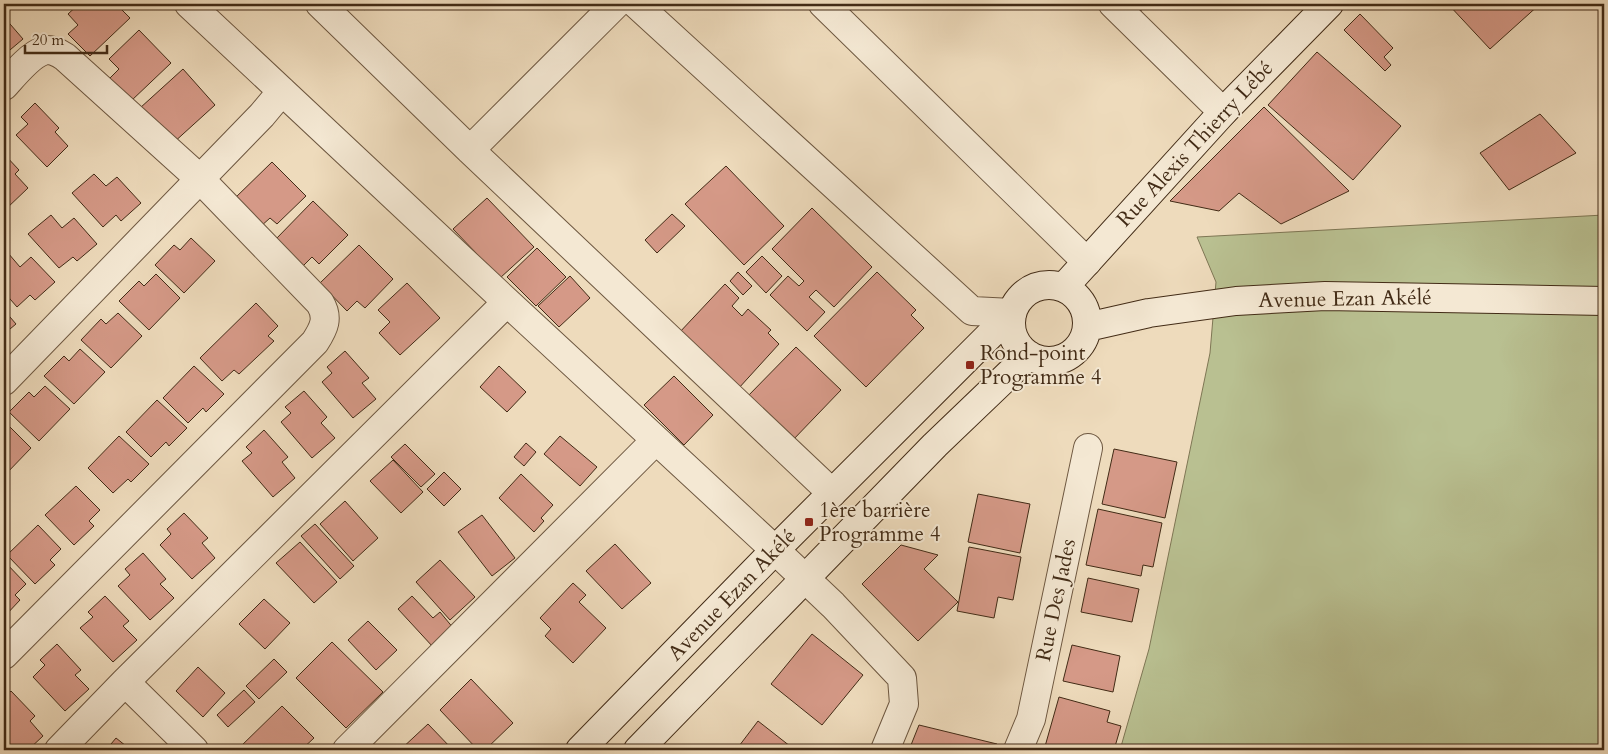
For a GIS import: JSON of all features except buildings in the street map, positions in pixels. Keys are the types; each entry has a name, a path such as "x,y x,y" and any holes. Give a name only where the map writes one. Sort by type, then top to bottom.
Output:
{"street":[{"path":"189,4 775,550 833,605 902,678 904,704 885,750"},
{"path":"320,4 470,150 832,493"},
{"path":"470,150 616,4"},
{"path":"636,4 972,311 1012,313"},
{"path":"823,4 1087,262"},
{"path":"1113,4 1223,112"},
{"name":"Rue Alexis Thierry Lébé","path":"1064,287 1223,112 1329,4"},
{"path":"4,86 36,54 44,50 56,52 66,57 200,179 320,303 325,311 326,321 322,332 308,349 4,655"},
{"path":"4,381 262,115 282,91"},
{"path":"1048,284 1064,287 1072,292 1081,302 1086,314 1087,327 1084,339 1076,350 1066,357 1054,361 1041,360 1029,355 1020,347 1014,337 1011,325 1012,313 1017,302 1025,293 1035,287 1048,284"},
{"name":"Avenue Ezan Akélé","path":"1087,327 1149,312 1236,301 1325,296 1604,301"},
{"path":"59,750 507,302"},
{"name":"Avenue Ezan Akélé","path":"580,750 775,550 1012,313"},
{"name":"Avenue Ezan Akélé","path":"638,750 935,445 1029,355"},
{"path":"347,750 656,440"},
{"name":"Rue Des Jades","path":"1018,750 1031,718 1088,448"},
{"path":"125,682 194,750"}],"green space":[{"path":"1604,215 1604,750 1120,750 1149,649 1210,353 1216,282 1197,237"}],"place":[{"name":"Rond-point Programme 4","path":"970,365"},
{"name":"1ère barrière Programme 4","path":"809,522"}]}
